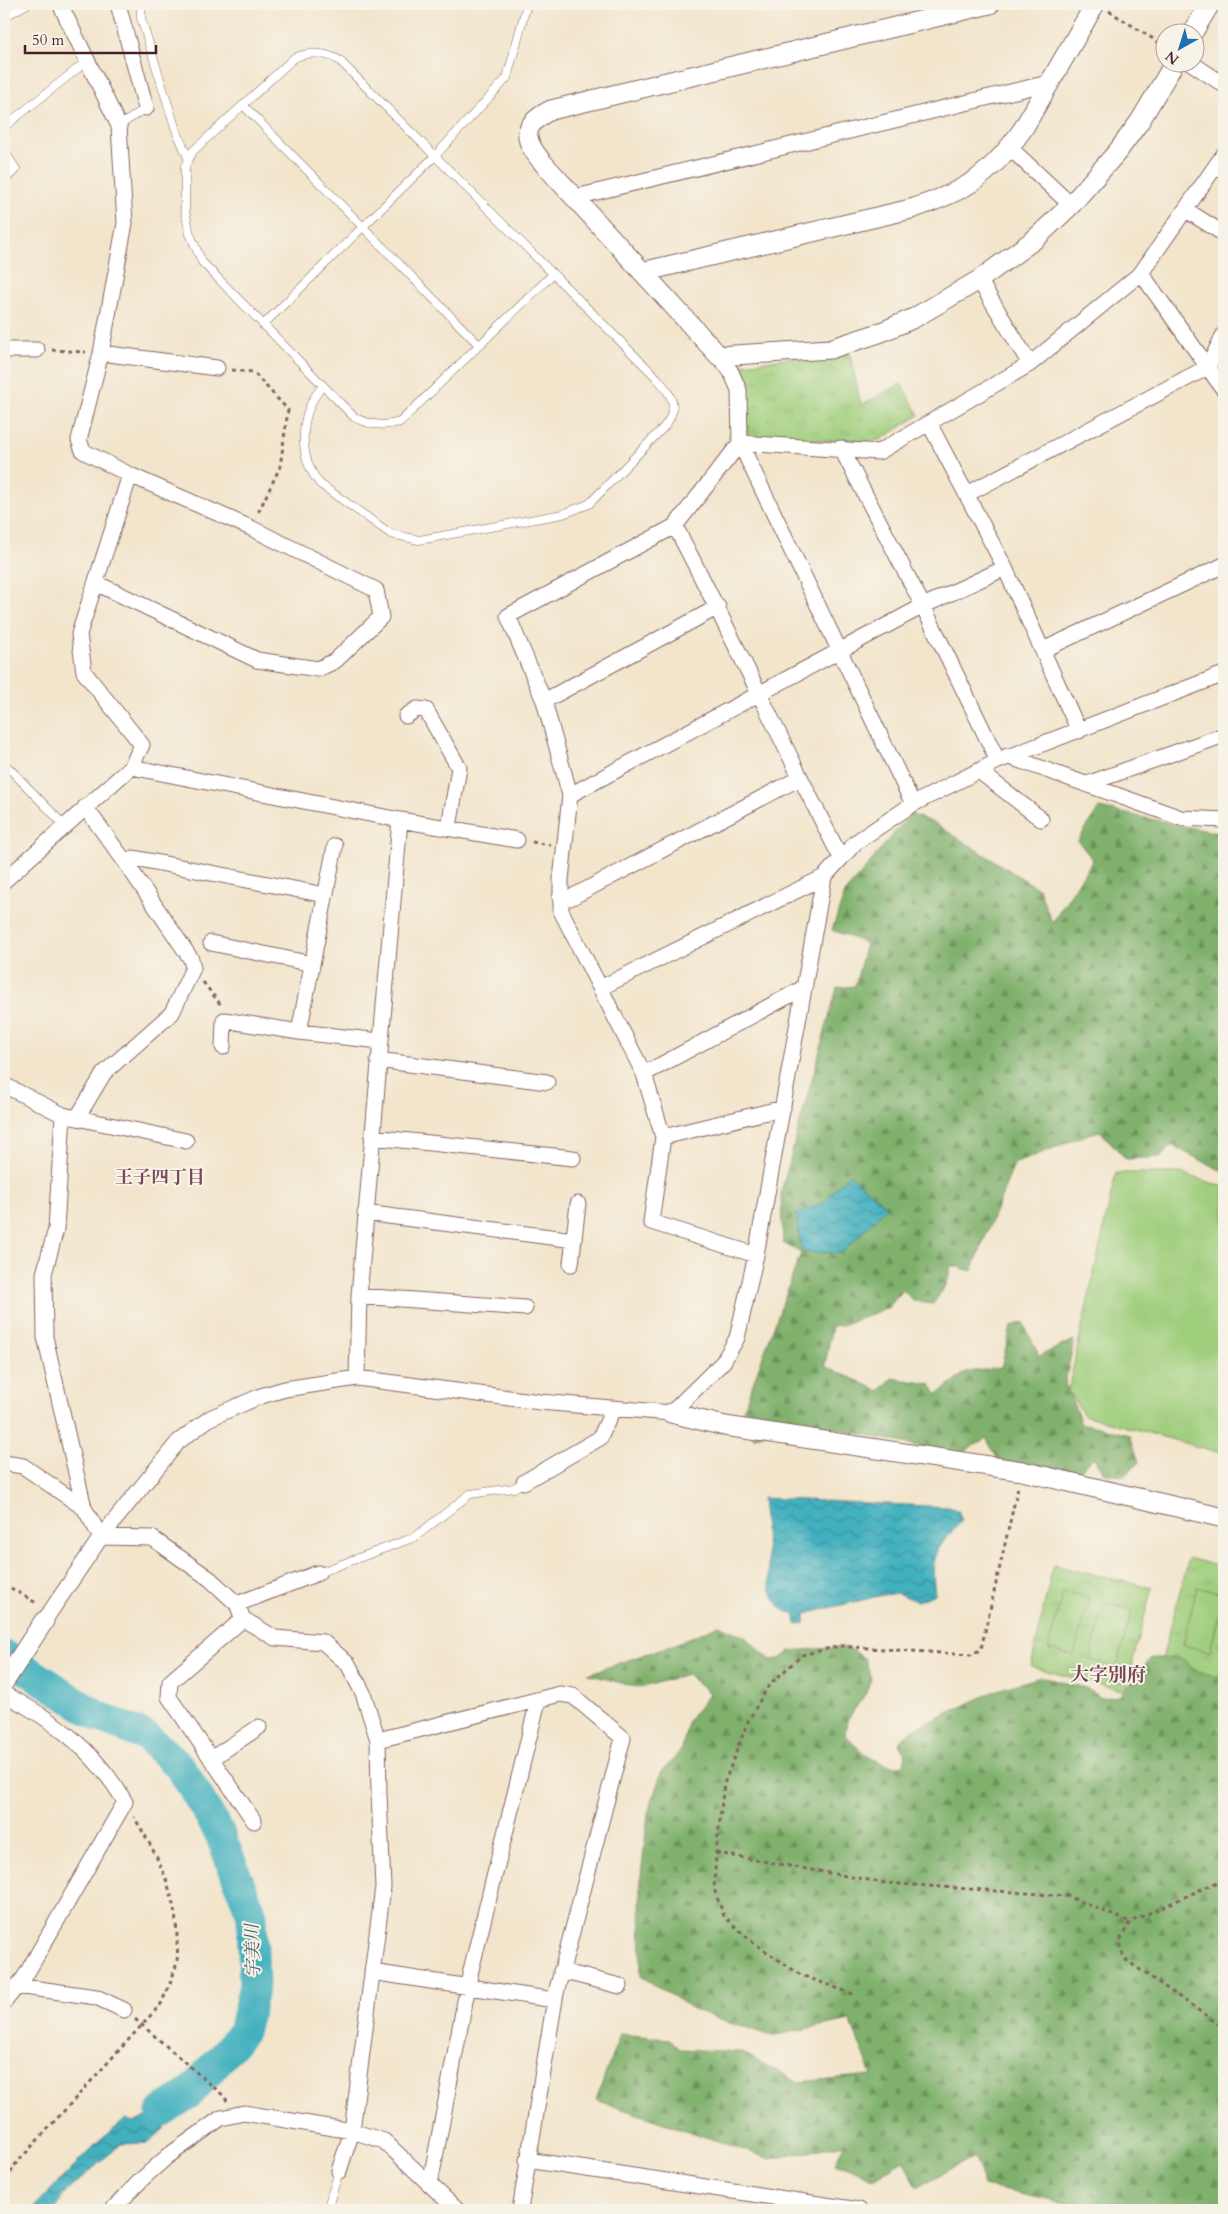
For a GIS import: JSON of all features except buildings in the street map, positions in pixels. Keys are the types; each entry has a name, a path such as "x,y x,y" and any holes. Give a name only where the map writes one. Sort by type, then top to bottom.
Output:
{"street":[{"path":"60,4 119,126 125,223 101,353 79,440 83,450 130,475 251,528 376,590 381,617 335,661 318,668 257,660 96,583"},
{"path":"118,4 146,108"},
{"path":"913,804 740,443 740,390 731,372 719,356 537,156 527,139 528,128 535,118 551,110 990,4"},
{"path":"1199,22 1210,4"},
{"path":"642,272 911,209 967,187 988,171 1010,148 1023,129 1048,83 1100,6"},
{"path":"719,356 830,348 879,333 914,318 979,280 1035,239 1071,206 1118,151 1140,121 1169,72"},
{"path":"1204,72 1224,86"},
{"path":"576,197 1048,83"},
{"path":"1010,148 1071,206"},
{"path":"740,443 880,452 1030,364 1141,273 1224,154"},
{"path":"1186,210 1224,234"},
{"path":"1141,273 1224,390"},
{"path":"979,280 1030,364"},
{"path":"967,494 1208,367 1224,334"},
{"path":"4,350 37,350"},
{"path":"101,353 217,368"},
{"path":"929,423 1005,568 1078,731"},
{"path":"740,443 675,526 508,616 544,701 570,795 560,897 561,911 644,1074 663,1137 651,1222 756,1255"},
{"path":"841,448 1002,759 1087,784 1181,818 1224,820"},
{"path":"4,881 64,825 131,767 142,745 84,672 79,634 130,475"},
{"path":"675,526 718,607 800,778 841,858"},
{"path":"1043,650 1224,565"},
{"path":"570,795 923,606 1005,568"},
{"path":"544,701 718,607"},
{"path":"600,988 824,877 856,842 913,804 1002,759 1224,674"},
{"path":"406,716 417,709 426,710 459,768 450,827"},
{"path":"1087,784 1224,735"},
{"path":"131,767 400,820 450,827 516,840"},
{"path":"979,771 1041,819"},
{"path":"560,897 570,898 800,778"},
{"path":"85,807 126,863 191,959 193,968 172,1013 104,1073 70,1116 56,1229 44,1274 45,1337 84,1508 101,1537"},
{"path":"358,1378 359,1296 400,820"},
{"path":"299,1032 335,846"},
{"path":"126,863 134,858 325,895"},
{"path":"671,1413 723,1362 737,1338 756,1255 824,877"},
{"path":"211,942 312,964"},
{"path":"644,1074 805,987"},
{"path":"223,1046 224,1020 299,1032 380,1041"},
{"path":"378,1060 547,1082"},
{"path":"4,1085 70,1116 186,1141"},
{"path":"663,1137 783,1108"},
{"path":"372,1137 573,1158"},
{"path":"571,1264 578,1204"},
{"path":"366,1213 574,1240"},
{"path":"359,1296 525,1308"},
{"path":"4,2002 17,1986 125,1802 111,1777 94,1758 53,1722 5,1685 47,1616 101,1537 178,1442 210,1418 260,1396 285,1389 358,1378 540,1402 671,1413 726,1426 1022,1471 1224,1518"},
{"path":"524,1482 600,1438 613,1409"},
{"path":"4,1464 23,1466 84,1508"},
{"path":"101,1537 152,1538 210,1578 237,1604 243,1619 275,1638 323,1642 348,1664 363,1693 378,1740 384,1887 352,2130 339,2171"},
{"path":"237,1604 318,1573"},
{"path":"243,1619 170,1682 169,1697 254,1822"},
{"path":"378,1740 560,1694 574,1696 623,1738 554,2000 520,2210"},
{"path":"430,2184 468,1987 538,1701"},
{"path":"211,1758 259,1727"},
{"path":"561,1971 620,1986"},
{"path":"372,1972 554,2000"},
{"path":"17,1986 96,1997 124,2010"},
{"path":"116,2209 142,2179 168,2156 221,2118 244,2113 352,2130 384,2141 457,2210"},
{"path":"527,2160 813,2206 859,2210"}],"lane":[{"path":"4,16 27,4"},
{"path":"141,4 141,18 172,118 188,158"},
{"path":"263,325 436,156 507,78 527,4"},
{"path":"323,386 314,396 305,424 305,452 315,477 320,484 391,534 419,540 563,514 589,504 664,427 672,411 672,399 657,378 436,156 339,60 325,54 308,53 294,58 199,144 188,158 185,166 185,211 190,234 205,266 354,417 377,425 389,425 400,422 553,274"},
{"path":"4,127 87,61"},
{"path":"243,105 479,345"},
{"path":"119,126 146,108"},
{"path":"4,151 16,168 4,181"},
{"path":"4,763 64,825"},
{"path":"318,1573 415,1537 470,1494 514,1488 524,1482"},
{"path":"327,2210 339,2171"}],"path":[{"path":"1100,6 1156,41"},
{"path":"37,350 101,353"},
{"path":"217,368 253,372 288,410 280,467 251,528"},
{"path":"516,840 566,847"},
{"path":"193,968 226,1012 229,1020"},
{"path":"853,1994 801,1975 751,1942 724,1916 714,1889 724,1784 748,1722 769,1685 802,1655 839,1646 971,1655 981,1649 1022,1471"},
{"path":"4,1584 47,1616"},
{"path":"716,1853 886,1883 1067,1896 1130,1922"},
{"path":"1224,1879 1130,1922 1121,1938 1120,1949 1126,1960 1224,2028"},
{"path":"143,2025 225,2097"}],"green space":[{"path":"849,350 861,405 901,384 919,415 880,440 865,442 745,437 748,389 736,365"},
{"path":"1099,808 1208,831 1224,832 1224,1172 1171,1145 1161,1157 1126,1159 1100,1131 1014,1164 972,1271 951,1265 947,1283 933,1304 913,1301 903,1290 888,1308 842,1325 832,1326 825,1366 880,1391 892,1378 930,1384 938,1394 966,1372 1001,1368 1011,1327 1023,1322 1039,1356 1074,1340 1065,1383 1081,1423 1130,1435 1139,1462 1124,1476 1105,1474 1093,1457 1080,1471 999,1461 986,1438 960,1455 825,1426 781,1424 754,1438 742,1413 801,1253 783,1243 781,1192 837,988 855,986 866,943 832,930 845,893 910,814 934,823 1039,889 1052,923 1093,860 1078,841"},
{"path":"1116,1173 1181,1173 1224,1187 1224,1454 1084,1415 1068,1391"},
{"path":"1189,1558 1224,1568 1224,1675 1218,1677 1192,1669 1183,1659 1162,1659"},
{"path":"1053,1565 1152,1588 1125,1691 1031,1667"},
{"path":"1197,1587 1224,1594 1210,1652 1183,1645"},
{"path":"1063,1592 1089,1598 1074,1656 1048,1649"},
{"path":"1105,1603 1132,1610 1117,1667 1090,1660"},
{"path":"719,1625 745,1637 771,1660 780,1659 790,1651 842,1647 853,1650 865,1659 871,1679 866,1693 847,1720 845,1733 856,1746 871,1758 887,1765 896,1766 904,1765 906,1755 899,1745 900,1741 912,1730 997,1690 1041,1677 1086,1688 1101,1698 1120,1696 1151,1658 1187,1658 1224,1666 1224,2210 1094,2210 984,2186 974,2157 917,2187 903,2160 874,2178 835,2163 844,2144 771,2159 596,2100 620,2034 670,2039 680,2049 741,2052 798,2082 872,2075 850,2020 771,2036 694,2010 641,1976 640,1885 648,1814 661,1773 682,1749 688,1721 710,1693 687,1674 640,1688 588,1674 680,1642"}],"water":[{"path":"849,1174 887,1207 842,1253 802,1252 796,1215 825,1201"},
{"path":"762,1498 949,1507 958,1510 962,1521 946,1538 934,1561 935,1594 917,1601 897,1593 883,1595 805,1614 805,1623 796,1624 794,1613 781,1608 775,1600 770,1587"},
{"path":"191,2082 202,2092 149,2143 121,2144 67,2191 53,2210 36,2210 34,2207 96,2144 126,2119 134,2123 151,2114"}],"waterway":[{"name":"宇美川","path":"4,1655 98,1716 147,1737 181,1768 219,1832 252,1915 254,1986 243,2032 190,2093 161,2112"}],"district":[{"name":"王子四丁目","path":"160,1177"},
{"name":"大字別府","path":"1108,1675"}]}
